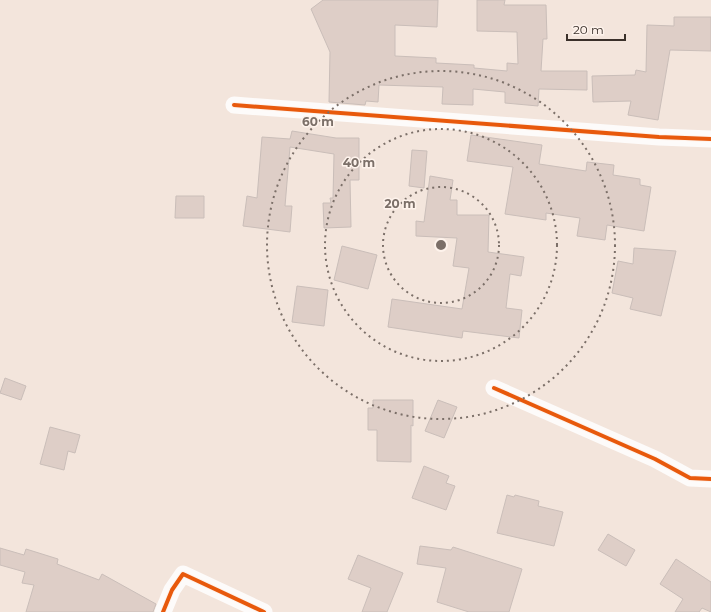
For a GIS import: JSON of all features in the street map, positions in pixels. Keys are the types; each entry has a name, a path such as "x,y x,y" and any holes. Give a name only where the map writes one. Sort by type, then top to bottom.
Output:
{"street":[{"path":"234,105 659,137 711,139"},
{"path":"494,388 655,459 690,478 711,479"},
{"path":"163,612 172,590 183,574 264,612"}],"building":[{"path":"323,0 438,0 437,27 395,25 395,56 436,58 436,63 474,65 474,68 507,71 507,63 518,64 517,32 477,31 477,0 505,0 504,5 546,5 547,39 543,39 541,71 587,71 587,90 539,89 538,106 505,103 505,92 473,89 473,105 442,104 443,87 379,85 378,102 366,101 365,105 329,102 330,52 311,9"},
{"path":"674,17 711,17 711,51 670,50 658,120 628,115 631,101 593,102 592,76 635,75 636,70 646,72 647,25 674,26"},
{"path":"292,131 336,138 359,138 359,180 350,180 351,227 324,228 323,203 331,203 330,198 333,198 334,154 290,147 285,206 292,206 290,232 243,226 247,196 257,198 262,137 290,139"},
{"path":"471,135 542,145 539,164 586,171 587,162 614,165 613,175 640,179 640,185 651,187 644,231 607,225 605,240 577,236 580,218 546,213 546,220 505,214 513,167 467,161"},
{"path":"412,150 427,151 424,188 409,186"},
{"path":"430,176 453,180 450,200 457,200 457,215 489,215 488,252 524,257 521,276 510,274 506,308 522,310 519,338 463,331 462,338 388,327 392,299 462,309 469,268 453,266 457,238 416,236 416,221 424,222"},
{"path":"176,196 204,196 204,218 175,218"},
{"path":"342,246 377,255 368,289 334,280"},
{"path":"634,248 676,251 661,316 630,309 633,298 612,293 618,261 633,264"},
{"path":"297,286 328,290 324,326 292,322"},
{"path":"5,378 26,386 21,400 0,393"},
{"path":"373,400 413,400 411,462 377,461 377,430 368,430 368,408 373,408"},
{"path":"438,400 457,407 444,438 425,431"},
{"path":"50,427 80,435 75,453 68,451 64,470 40,464"},
{"path":"424,466 449,476 446,483 455,486 446,510 412,498"},
{"path":"507,495 514,497 515,495 539,501 538,506 563,512 554,546 497,533"},
{"path":"608,534 635,550 626,566 598,550"},
{"path":"420,546 451,550 453,547 522,569 509,612 469,612 437,602 446,568 417,564"},
{"path":"0,548 24,555 26,549 58,559 57,564 99,580 102,574 156,604 153,612 26,612 34,585 22,583 25,572 0,565"},
{"path":"358,555 403,573 387,612 362,612 371,588 348,579"},
{"path":"676,559 711,582 711,612 702,608 699,612 675,612 683,599 660,584"}],"cycle path":[{"path":"234,105 659,137 711,139"},
{"path":"494,388 655,459 690,478 711,479"},
{"path":"163,612 172,590 183,574 264,612"}]}
